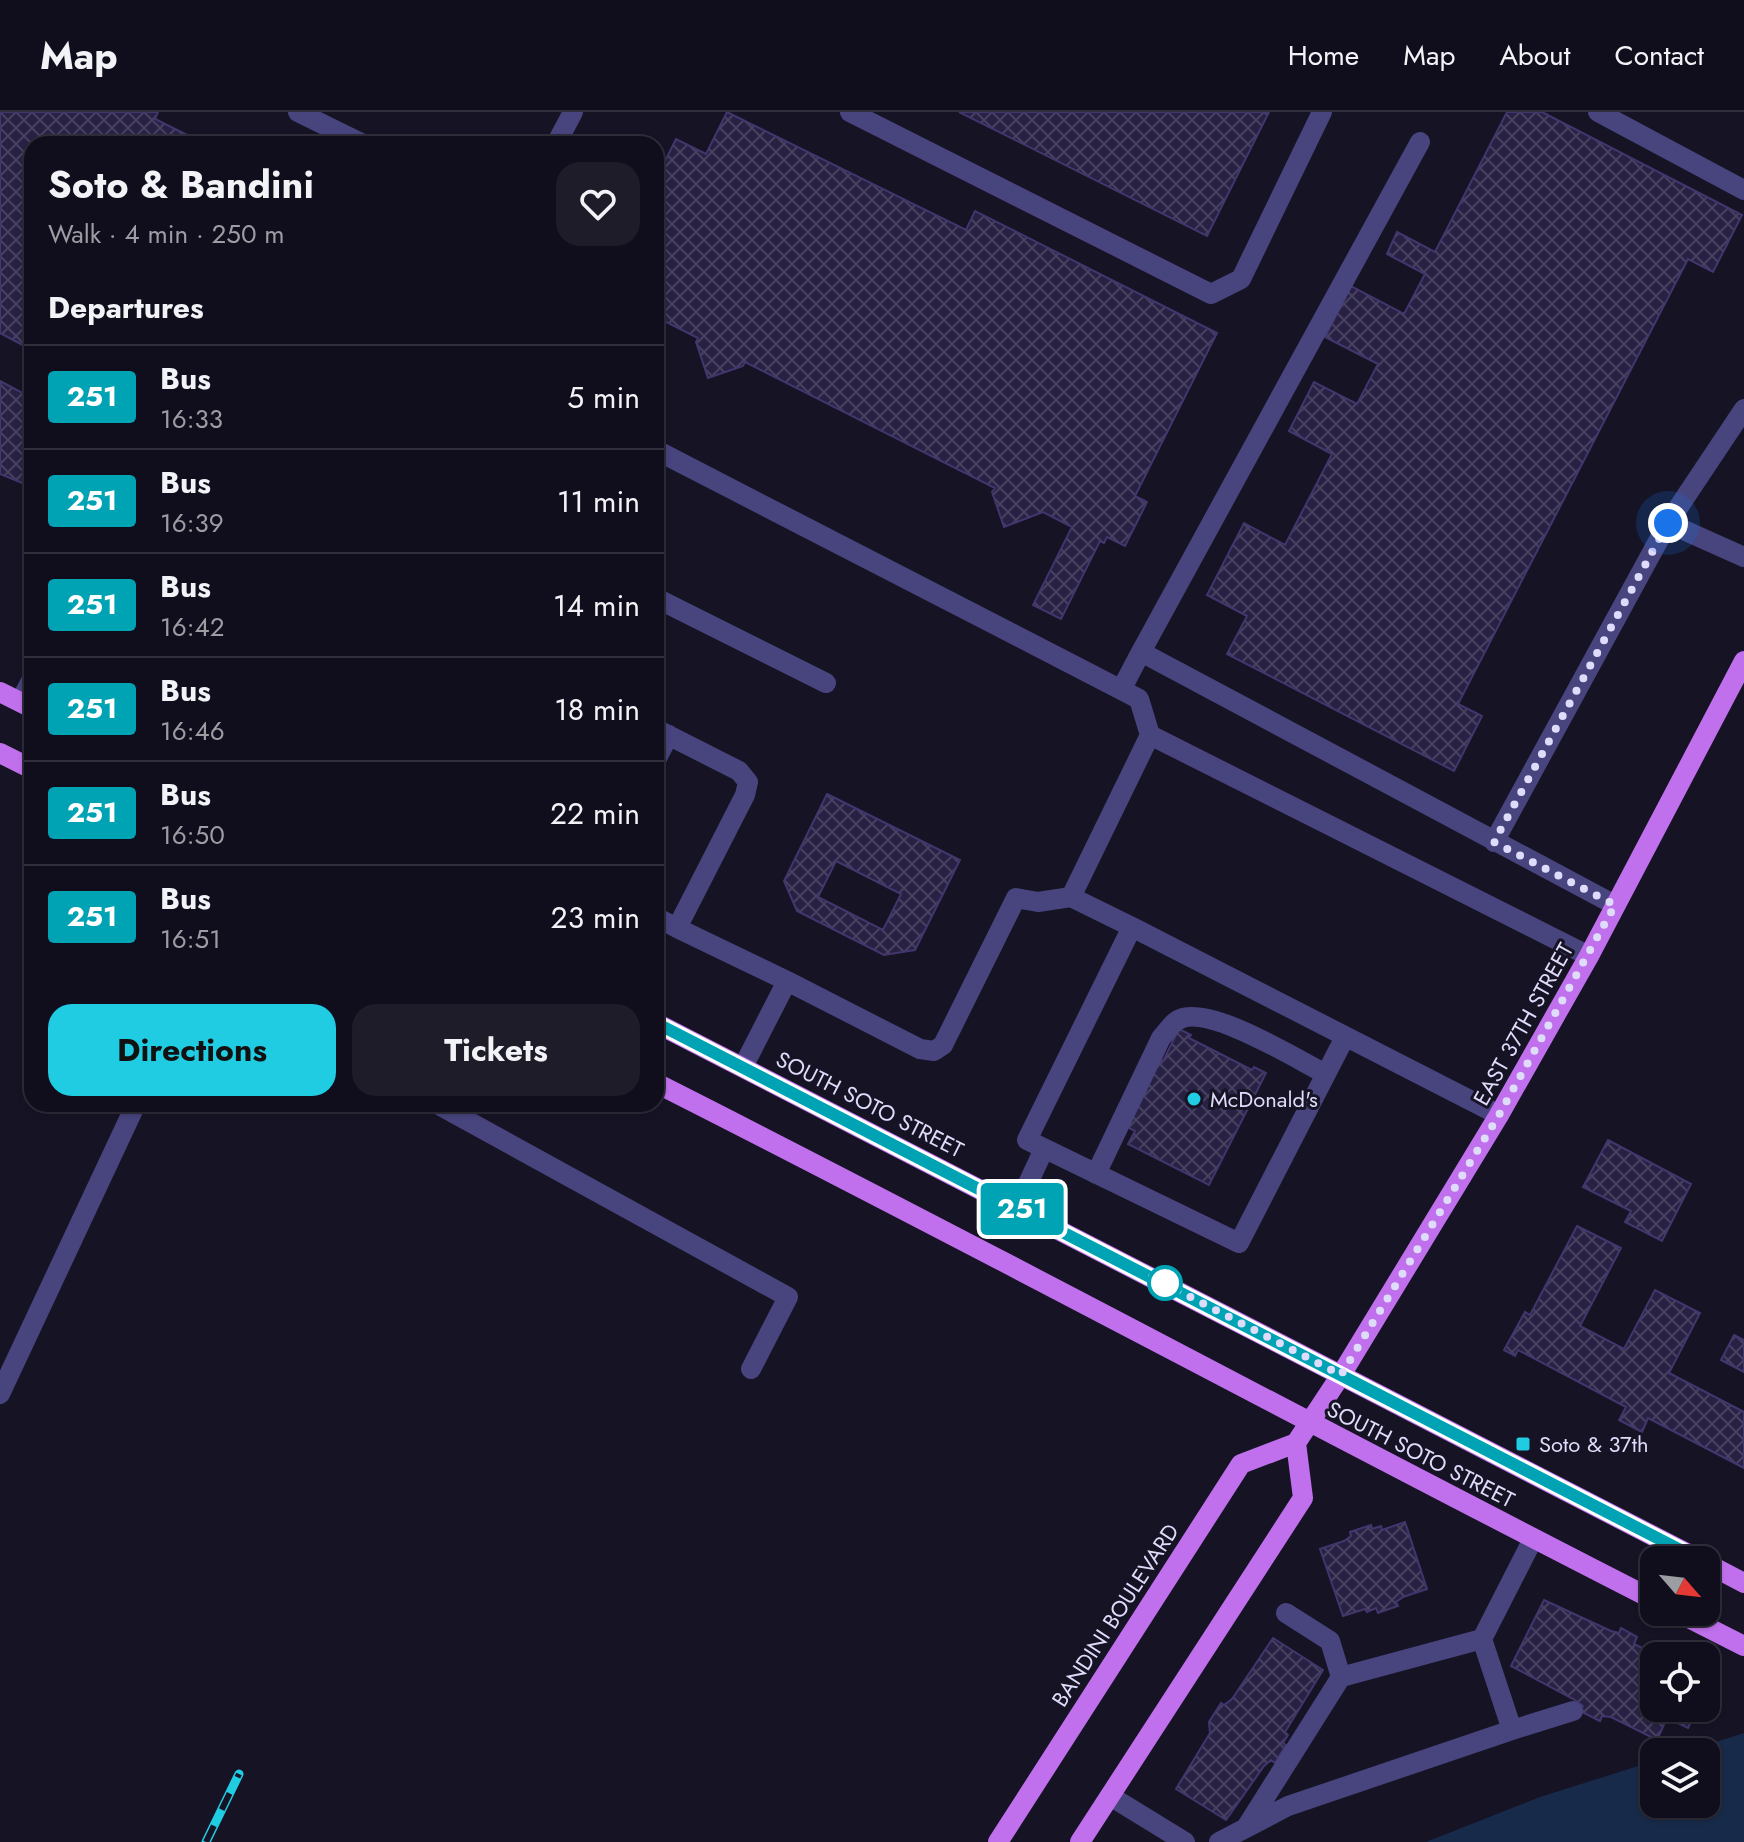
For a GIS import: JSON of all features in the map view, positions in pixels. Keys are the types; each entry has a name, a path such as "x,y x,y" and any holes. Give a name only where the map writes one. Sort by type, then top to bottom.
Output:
{"main road":[{"name":"EAST 37TH STREET","path":"1309,1424 1499,1115 1589,956 1744,661"},
{"path":"0,692 24,704"},
{"path":"0,753 24,765"},
{"name":"SOUTH SOTO STREET","path":"664,1027 1673,1546"},
{"name":"SOUTH SOTO STREET","path":"664,1087 979,1247 1309,1424 1640,1593"},
{"path":"1080,1842 1303,1498 1296,1443 1309,1424"},
{"name":"BANDINI BOULEVARD","path":"998,1842 1241,1464 1296,1443"},
{"path":"1720,1570 1744,1583"},
{"path":"1705,1626 1744,1646"}],"lane":[{"path":"298,112 347,136"},
{"path":"560,136 573,112"},
{"path":"850,112 1211,294 1241,279 1322,112"},
{"path":"1598,112 1744,190"},
{"path":"1121,690 1420,142"},
{"path":"1494,842 1668,523 1744,409"},
{"path":"664,454 1139,699 1150,735 1071,897"},
{"path":"1668,523 1744,557"},
{"path":"664,602 826,683"},
{"path":"1141,652 1615,905"},
{"path":"664,733 739,771 748,782 677,928"},
{"path":"1150,735 1589,956"},
{"path":"664,921 920,1049 934,1051 943,1045 1016,898 1038,902 1071,897 1499,1115"},
{"path":"1132,927 1027,1140 1044,1149 1239,1243 1345,1037"},
{"path":"743,1067 787,981"},
{"path":"1096,1174 1161,1038 1177,1020 1194,1015 1215,1018 1326,1074"},
{"path":"0,1394 132,1112"},
{"path":"452,1112 788,1297 751,1369"},
{"path":"1017,1207 1044,1149"},
{"path":"1512,1730 1482,1639 1533,1539"},
{"path":"1286,1613 1330,1641 1341,1677"},
{"path":"1246,1829 1341,1677 1482,1639"},
{"path":"1219,1842 1288,1806 1573,1711"},
{"path":"1110,1796 1185,1842"}],"water":[{"path":"1744,1733 1744,1842 1426,1842 1540,1797 1640,1765 1640,1818 1720,1818 1720,1741"}],"building":[{"path":"0,112 158,112 155,119 189,136 24,136 24,346 0,333"},
{"path":"727,112 966,230 975,211 1217,333 1135,496 1147,502 1125,546 1107,537 1104,543 1100,541 1061,619 1033,605 1072,527 1043,512 1004,527 992,492 995,488 745,362 743,366 708,378 696,342 698,338 664,321 664,163 676,139 706,154"},
{"path":"959,112 1269,112 1207,236"},
{"path":"1507,112 1542,112 1742,215 1713,272 1688,259 1458,704 1482,716 1454,771 1227,654 1247,616 1207,595 1244,523 1285,545 1332,454 1289,431 1314,382 1357,404 1378,364 1325,337 1351,286 1404,314 1425,274 1387,254 1397,232 1435,252"},
{"path":"0,381 24,394 24,484 0,474"},
{"path":"827,794 960,860 915,950 884,955 797,911 784,881","holes":["836,861 901,894 883,930 818,897"]},
{"name":"McDonald's","path":"1179,1029 1191,1035 1189,1038 1252,1070 1254,1067 1266,1073 1209,1185 1128,1144 1135,1131 1123,1125 1157,1058 1163,1061"},
{"path":"1608,1140 1691,1184 1662,1241 1625,1222 1631,1211 1583,1187"},
{"path":"1577,1226 1621,1248 1580,1326 1624,1349 1655,1290 1700,1313 1669,1373 1744,1412 1744,1468 1648,1418 1642,1432 1619,1420 1626,1407 1518,1350 1515,1356 1504,1350 1525,1312 1530,1315"},
{"path":"1734,1335 1744,1340 1744,1372 1721,1360"},
{"path":"1405,1522 1427,1589 1403,1597 1396,1602 1398,1606 1378,1613 1376,1608 1343,1616 1320,1549 1344,1541 1351,1536 1350,1532 1371,1525 1372,1529 1381,1526 1382,1530"},
{"path":"1544,1600 1611,1631 1619,1633 1621,1628 1637,1637 1634,1644 1640,1647 1640,1722 1665,1722 1658,1738 1653,1738 1611,1717 1602,1716 1600,1721 1580,1711 1583,1706 1575,1700 1511,1666"},
{"path":"1273,1638 1323,1670 1285,1732 1288,1735 1283,1743 1286,1745 1275,1763 1271,1760 1264,1766 1226,1820 1176,1789 1210,1733 1209,1722 1221,1703 1224,1705 1232,1699"},
{"path":"1675,1722 1691,1722 1688,1728"}],"railway":[{"path":"206,1842 239,1774"}],"bus line":[{"name":"251","path":"664,1027 965,1179 1673,1546"}],"place":[{"name":"McDonald's","path":"1194,1099"},
{"name":"Soto & 37th","path":"1523,1444"}],"route":[{"path":"1165,1283 1152,1277 1341,1375 1499,1115 1615,905 1494,842 1668,523"}]}
